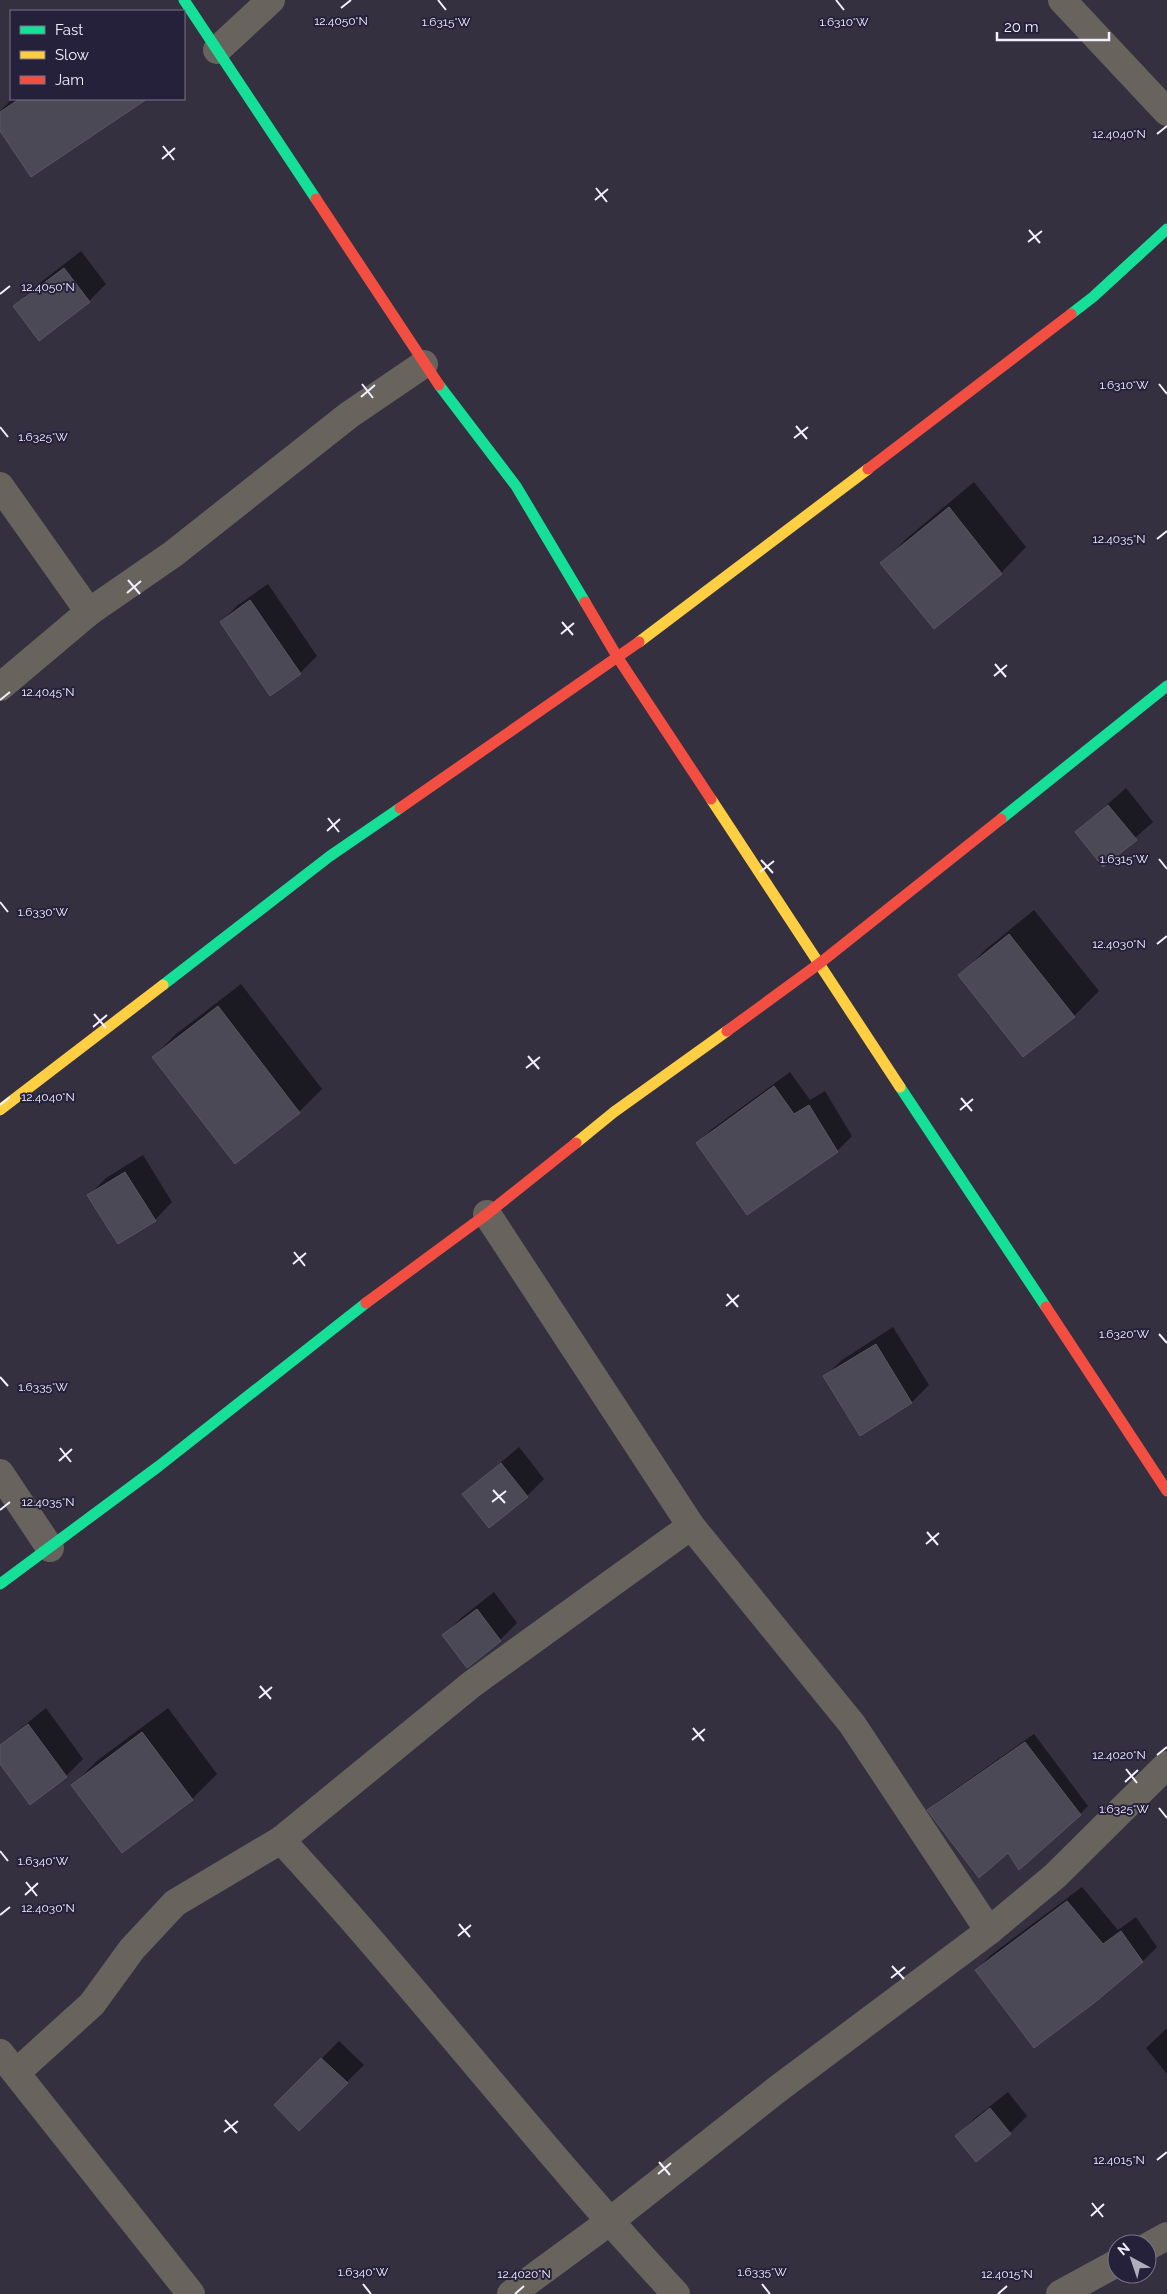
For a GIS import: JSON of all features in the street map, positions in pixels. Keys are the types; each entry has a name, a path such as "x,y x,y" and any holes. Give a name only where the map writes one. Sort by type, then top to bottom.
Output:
{"street":[{"path":"184,0 424,364 516,486 618,658 1167,1491"},
{"path":"217,50 271,0"},
{"path":"1062,0 1167,112"},
{"path":"0,1110 330,856 618,658 1093,297 1167,229"},
{"path":"0,687 88,612 173,554 349,414 424,364"},
{"path":"0,486 88,612"},
{"path":"0,1584 167,1460 337,1325 487,1214 614,1112 820,963 1167,686"},
{"path":"487,1214 690,1526 852,1724 989,1931"},
{"path":"0,1473 50,1548"},
{"path":"191,2294 8,2063 92,2004 132,1949 175,1903 281,1840 472,1684 690,1526"},
{"path":"511,2294 609,2222 779,2088 989,1931 1054,1876 1167,1765"},
{"path":"281,1840 334,1898 609,2222 676,2294"},
{"path":"1060,2294 1107,2268"}],"building":[{"path":"18,100 146,100 31,177 0,131 0,112"},
{"path":"64,268 90,302 39,341 13,306"},
{"path":"949,507 1002,574 934,629 880,563"},
{"path":"250,600 301,674 270,696 220,622"},
{"path":"1108,805 1137,840 1103,867 1075,832"},
{"path":"1009,934 1075,1017 1023,1057 958,975"},
{"path":"218,1006 300,1113 235,1164 152,1057"},
{"path":"774,1086 794,1114 809,1105 838,1152 747,1215 696,1143"},
{"path":"125,1172 156,1221 118,1244 87,1195"},
{"path":"876,1344 912,1403 860,1436 823,1376"},
{"path":"501,1463 528,1497 489,1528 462,1494"},
{"path":"477,1609 501,1641 467,1668 442,1635"},
{"path":"28,1724 67,1777 30,1805 0,1764 0,1745"},
{"path":"142,1732 193,1800 122,1853 71,1785"},
{"path":"1025,1742 1081,1815 1019,1870 1008,1853 979,1878 927,1810"},
{"path":"1067,1901 1103,1944 1121,1931 1143,1962 1094,2003 1034,2048 975,1970"},
{"path":"321,2058 348,2083 299,2131 274,2105"},
{"path":"990,2108 1011,2134 976,2162 955,2136"}],"traffic: fast":[{"path":"184,0 316,199"},
{"path":"1071,314 1093,297 1167,229"},
{"path":"439,385 516,486 585,602"},
{"path":"1001,819 1167,686"},
{"path":"163,985 330,856 400,808"},
{"path":"900,1087 1046,1307"},
{"path":"0,1584 159,1466 366,1303"}],"traffic: slow":[{"path":"639,642 868,469"},
{"path":"711,799 900,1087"},
{"path":"0,1110 163,985"},
{"path":"576,1143 614,1112 727,1031"}],"traffic: jam":[{"path":"316,199 439,385"},
{"path":"868,469 1071,314"},
{"path":"585,602 618,658 711,799"},
{"path":"400,808 639,642"},
{"path":"727,1031 820,963 1001,819"},
{"path":"366,1303 487,1214 576,1143"},
{"path":"1046,1307 1167,1491"}]}
